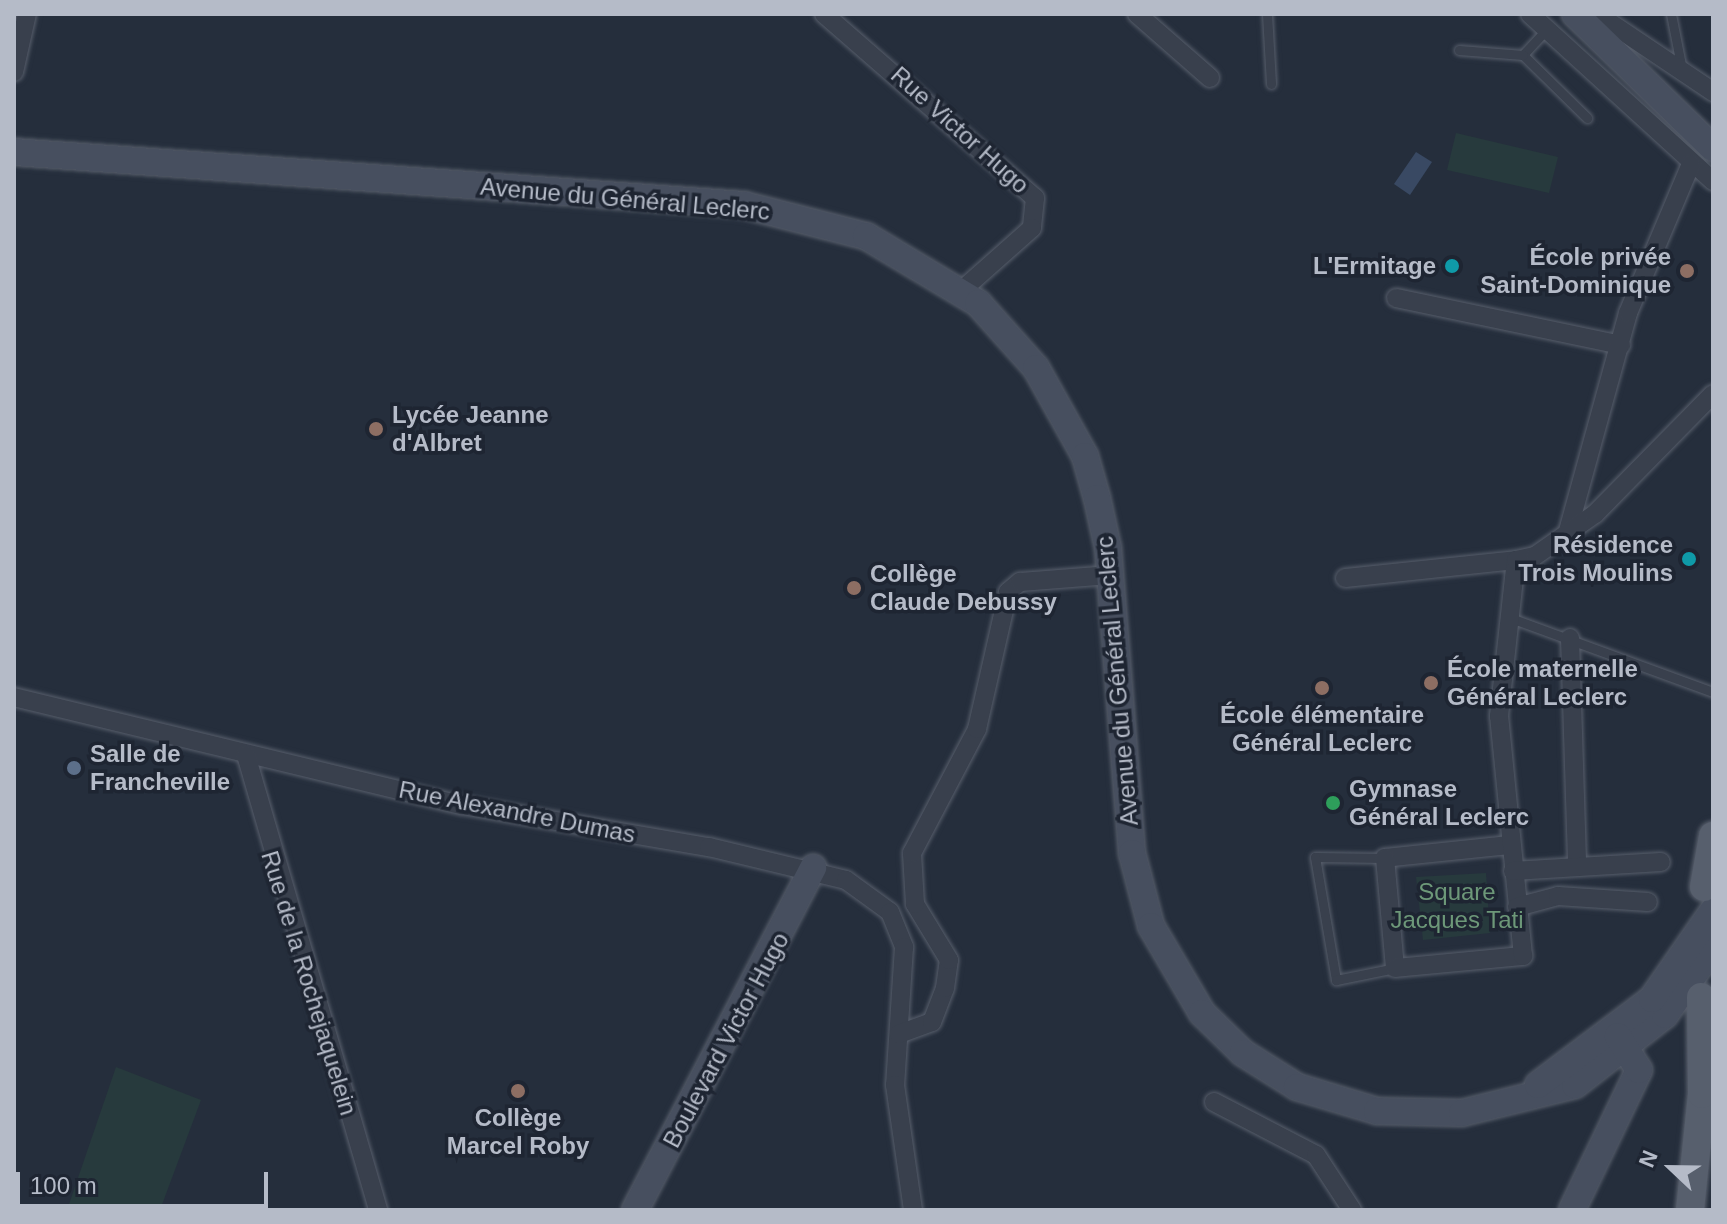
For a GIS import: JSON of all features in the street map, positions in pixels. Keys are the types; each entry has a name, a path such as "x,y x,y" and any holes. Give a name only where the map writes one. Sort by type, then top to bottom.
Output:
{"main road":[{"path":"1575,14 1713,148"},
{"path":"1552,22 1662,101"},
{"name":"Avenue du Général Leclerc","path":"14,152 744,205 866,236 961,291 1036,368 1085,456 1111,575 1135,870 1151,926 1189,997 1243,1053 1297,1087 1343,1104 1462,1113 1575,1085 1597,1060 1622,1041"},
{"path":"1622,1041 1685,961 1709,899 1713,836"},
{"name":"Boulevard Victor Hugo","path":"635,1210 813,868"},
{"path":"1622,1041 1665,1015 1713,948"},
{"path":"1690,1210 1702,1094 1701,997"},
{"path":"1572,1210 1596,1154 1639,1070 1622,1041"},
{"path":"1596,1154 1610,1109 1597,1060"}],"street":[{"path":"14,72 27,14"},
{"name":"Rue Victor Hugo","path":"824,14 1035,198 1032,228 961,291"},
{"path":"1137,14 1210,78"},
{"path":"1530,14 1552,22 1691,164 1713,181"},
{"path":"1605,16 1682,74 1713,92"},
{"path":"1568,531 1621,345 1691,164"},
{"path":"1396,298 1621,345"},
{"path":"1345,578 1516,560 1595,514 1713,394"},
{"path":"1510,845 1385,858 1395,968 1523,956 1499,716 1516,560"},
{"path":"899,1034 932,1022 945,988 949,960 915,904 912,853 977,729 1008,592 1020,582 1111,575"},
{"path":"1570,638 1577,867"},
{"name":"Rue Alexandre Dumas","path":"14,697 462,805 813,868 890,912 904,947 895,1085 913,1210"},
{"name":"Rue de la Rochejaquelein","path":"246,755 378,1210"},
{"path":"1513,871 1661,862"},
{"path":"1517,907 1558,896 1648,902"},
{"path":"1214,1102 1316,1155 1352,1210"}],"lane":[{"path":"1267,14 1271,84"},
{"path":"1671,14 1682,74"},
{"path":"1523,55 1552,22"},
{"path":"1459,50 1523,55 1587,118"},
{"path":"1508,617 1713,692"},
{"path":"1385,858 1315,857 1336,980 1395,968"}],"green space":[{"path":"1456,133 1558,157 1549,193 1447,170"},
{"name":"Square Jacques Tati","path":"1486,873 1490,933 1423,940 1416,877"},
{"path":"116,1067 201,1100 160,1210 67,1210"}],"water":[{"path":"1416,152 1432,162 1410,195 1394,184"}],"place":[{"name":"L'Ermitage","path":"1452,266"},
{"name":"École privée Saint-Dominique","path":"1687,271"},
{"name":"Lycée Jeanne d'Albret","path":"376,429"},
{"name":"Résidence Trois Moulins","path":"1689,559"},
{"name":"Collège Claude Debussy","path":"854,588"},
{"name":"École maternelle Général Leclerc","path":"1431,683"},
{"name":"École élémentaire Général Leclerc","path":"1322,688"},
{"name":"Salle de Francheville","path":"74,768"},
{"name":"Gymnase Général Leclerc","path":"1333,803"},
{"name":"Collège Marcel Roby","path":"518,1091"}]}
